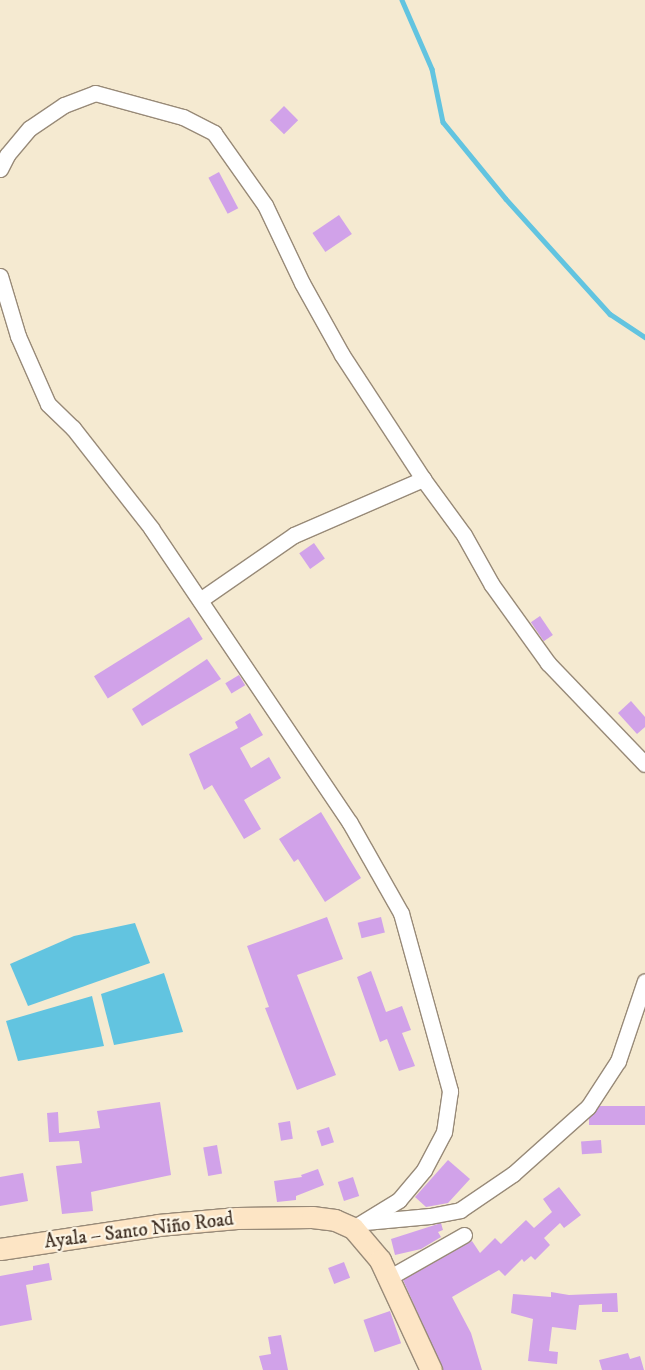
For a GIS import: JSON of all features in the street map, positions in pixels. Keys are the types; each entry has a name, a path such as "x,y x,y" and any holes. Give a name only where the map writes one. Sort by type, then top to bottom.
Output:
{"street":[{"path":"0,169 6,155 30,128 64,105 95,93 184,117 214,133 265,205 302,282 342,355 423,479 464,535 492,585 548,663 645,764"},
{"path":"0,276 18,336 48,404 73,428 112,478 200,600 350,823 401,913 450,1091 444,1132 424,1170 399,1200 358,1225"},
{"path":"200,600 294,535 423,479"},
{"path":"358,1225 430,1216 460,1210 513,1174 588,1107 618,1061 645,981"},
{"name":"Ayala – Santo Niño Road","path":"0,1249 158,1225 236,1218 312,1217 358,1225 390,1278 431,1370"},
{"path":"390,1278 464,1235"}],"water":[{"path":"135,923 150,963 28,1006 10,964 74,936"},
{"path":"164,973 183,1032 114,1045 101,994"},
{"path":"92,996 104,1046 18,1061 6,1021"}],"building":[{"path":"284,106 298,120 284,134 270,120"},
{"path":"219,172 238,208 228,214 208,178"},
{"path":"339,215 352,234 325,252 312,233"},
{"path":"314,543 325,559 310,569 299,553"},
{"path":"540,616 553,635 544,641 531,622"},
{"path":"189,617 203,639 108,698 94,676"},
{"path":"207,659 221,679 142,726 132,709"},
{"path":"239,675 245,685 231,694 225,683"},
{"path":"631,701 645,717 645,727 637,734 618,713"},
{"path":"250,713 263,735 240,748 251,768 269,757 281,778 244,800 261,829 244,839 212,785 204,790 189,754 238,728 235,722"},
{"path":"321,812 361,878 325,902 298,859 294,862 279,839"},
{"path":"327,917 343,959 297,975 336,1075 297,1090 265,1008 269,1007 247,946"},
{"path":"381,917 385,933 362,938 358,923"},
{"path":"371,971 386,1012 402,1006 411,1030 402,1033 415,1066 399,1071 387,1039 380,1042 357,977"},
{"path":"160,1102 171,1175 91,1192 93,1211 62,1214 56,1166 82,1163 79,1141 49,1142 47,1113 58,1112 59,1133 100,1128 97,1111"},
{"path":"589,1106 645,1106 645,1125 589,1125"},
{"path":"290,1121 293,1139 281,1141 278,1123"},
{"path":"329,1127 334,1142 322,1146 317,1131"},
{"path":"601,1140 602,1153 582,1154 581,1141"},
{"path":"217,1145 222,1174 208,1176 203,1147"},
{"path":"448,1160 470,1179 448,1203 426,1207 415,1197"},
{"path":"318,1169 324,1185 296,1196 296,1200 277,1202 274,1181 302,1177 301,1175"},
{"path":"23,1173 28,1201 0,1206 0,1177"},
{"path":"353,1177 359,1196 344,1201 338,1182"},
{"path":"559,1187 581,1215 564,1228 560,1223 544,1238 550,1245 535,1260 531,1256 524,1262 522,1259 505,1276 499,1270 452,1297 471,1333 482,1370 443,1370 403,1280 472,1241 480,1253 495,1238 501,1244 526,1220 534,1228 552,1212 543,1199"},
{"path":"441,1223 443,1230 438,1232 441,1237 421,1249 395,1255 391,1239"},
{"path":"344,1262 350,1278 334,1284 328,1268"},
{"path":"49,1263 52,1280 26,1285 32,1320 0,1326 0,1276 33,1270 33,1266"},
{"path":"551,1292 569,1295 617,1293 618,1312 602,1312 602,1304 579,1305 576,1330 552,1327 549,1351 558,1352 557,1364 528,1361 533,1319 511,1313 513,1294 551,1297"},
{"path":"390,1311 401,1343 375,1352 364,1320"},
{"path":"281,1335 288,1370 263,1370 259,1356 271,1354 268,1337"},
{"path":"628,1353 630,1359 640,1356 644,1370 602,1370 599,1360"}],"waterway":[{"path":"402,0 432,69 443,122 506,199 610,314 645,337"}]}
